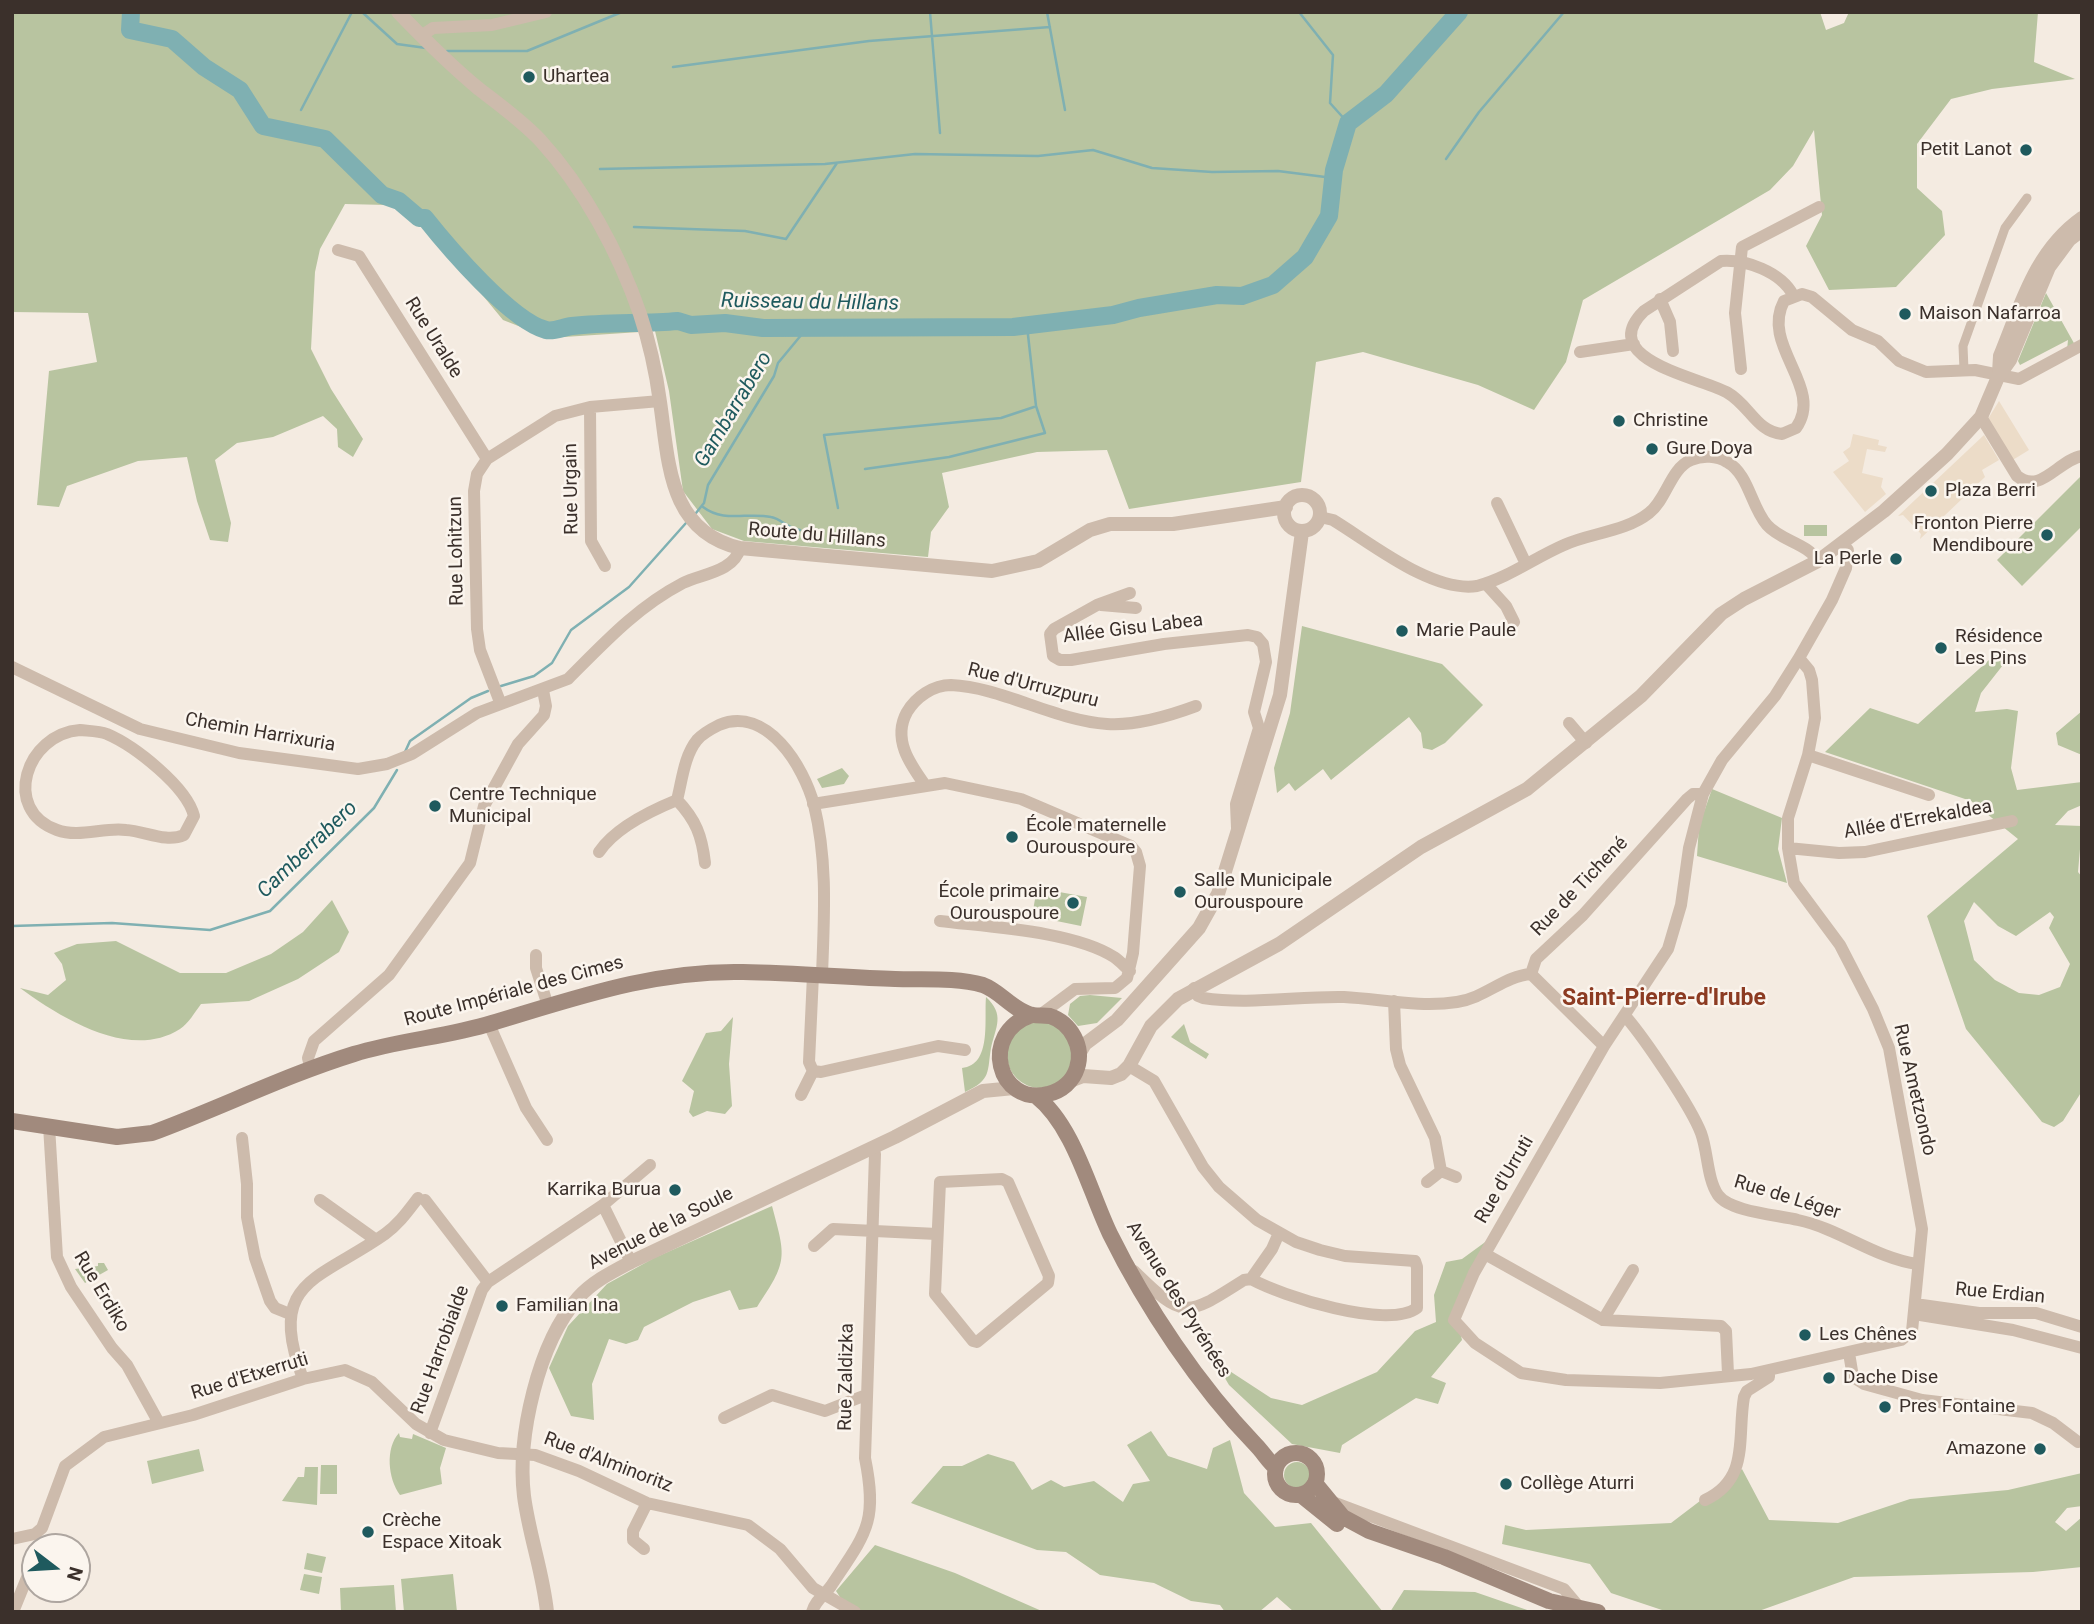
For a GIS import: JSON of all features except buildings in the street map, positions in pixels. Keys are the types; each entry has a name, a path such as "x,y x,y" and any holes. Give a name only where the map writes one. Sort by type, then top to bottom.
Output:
{"main road":[{"name":"Route Impériale des Cimes","path":"12,1121 117,1137 152,1133 355,1054 489,1024 614,986 688,973 817,975 973,983 985,986 1036,1015"},
{"path":"999,996 1005,1033 998,1054 1000,1066 1014,1088 1036,1096 1064,1086 1079,1055 1066,1026 1036,1015 1021,1019 1005,1033"},
{"name":"Avenue des Pyrénées","path":"1064,1086 1064,1128"},
{"name":"Avenue des Pyrénées","path":"1036,1096 1051,1108 1064,1128 1125,1262 1219,1404 1276,1468"},
{"path":"1256,1445 1287,1455 1300,1454 1312,1461 1317,1473 1315,1483 1301,1495"},
{"path":"1287,1455 1276,1468 1276,1480 1281,1490 1301,1495 1334,1522 1366,1539 1456,1570 1482,1575"},
{"path":"1315,1483 1326,1499 1355,1525 1444,1557 1549,1601 1598,1612"}],"street":[{"name":"Route du Hillans","path":"398,12 421,36 538,138 563,167 610,246 646,332 672,480 691,519 716,541 740,548 992,570 1038,561 1090,530 1110,524 1173,524 1281,507"},
{"path":"421,36 433,28 492,25 546,12"},
{"path":"1964,370 1963,346 2005,228 2027,198"},
{"path":"1741,369 1735,313 1742,247 1819,207"},
{"path":"1064,1086 1083,1076 1111,1078 1129,1066 1151,1026 1194,988 1279,944 1421,846 1506,803 1586,743 1641,696 1721,614 1744,599 1818,561 1843,544 1947,454 1981,417 1998,377 2000,356 2043,256 2077,229 2082,218"},
{"name":"Rue Uralde","path":"338,250 359,256 487,459"},
{"path":"1793,295 1779,276 1721,261 1638,316 1632,332 1634,344 1650,362 1729,393 1749,410 1764,429 1782,435 1796,428 1805,410 1800,383 1783,351 1778,322 1784,301 1793,295 1812,297 1852,330 1872,337 1899,361 1913,368 1940,373 1964,370 2019,379 2082,345"},
{"path":"1660,299 1670,322 1673,351"},
{"path":"1580,352 1634,344"},
{"path":"487,459 555,416 590,407 660,401"},
{"name":"Rue Urgain","path":"590,407 591,541 605,566"},
{"path":"1981,417 2017,476 2024,482 2037,482 2082,456"},
{"path":"1320,517 1333,520 1438,582 1459,587 1486,584 1577,539 1641,518 1660,501 1683,465 1703,457 1732,465 1764,522 1788,542 1813,553 1818,561"},
{"name":"Rue Lohitzun","path":"487,459 477,474 474,491 477,629 480,650 500,702"},
{"path":"1307,496 1318,504 1320,517 1317,525 1302,532 1290,526 1281,507 1294,497 1307,496"},
{"path":"1497,503 1526,564"},
{"path":"1100,1077 1079,1055 1097,1033 1117,1020 1199,928 1218,894 1271,726 1284,675 1302,532"},
{"path":"1798,658 1846,568 1849,555 1843,544"},
{"name":"Chemin Harrixuria","path":"12,667 149,732 239,753 358,769 387,764 412,754 500,702 543,690 568,679 622,625 655,599 685,582 727,566 740,548"},
{"path":"1486,584 1506,606 1514,622"},
{"name":"Allée Gisu Labea","path":"1130,593 1097,605 1054,629 1050,635 1054,656 1060,660 1071,660 1164,644 1248,635 1257,637 1267,654 1254,707 1259,728 1236,804 1237,835"},
{"path":"1097,605 1136,608"},
{"name":"Rue Ametzondo","path":"1728,1374 1769,1371 1901,1340 1912,1331 1922,1229 1884,1033 1840,945 1794,883 1787,848 1788,818 1808,755 1815,718 1812,680 1809,670 1798,658"},
{"name":"Rue de Tichené","path":"1529,974 1536,959 1583,915 1687,799 1693,794 1703,794 1722,760 1775,696 1798,658"},
{"name":"Rue d'Urruzpuru","path":"925,785 905,753 901,730 915,702 936,687 964,687 1110,724 1171,716 1196,706"},
{"path":"311,1070 308,1058 314,1041 389,975 470,863 484,806 518,744 544,715 546,706 543,690"},
{"path":"1254,707 1271,726"},
{"path":"107,734 116,718"},
{"path":"677,800 687,760 698,739 722,724 740,722 760,727 772,734 789,752 813,804 826,895 809,1062 813,1071"},
{"path":"1569,723 1586,743"},
{"path":"68,731 107,734 145,759 188,801 194,816 184,835 170,839 117,828 76,834 56,830 37,818 30,806 25,787 31,761 43,744 68,731"},
{"path":"1808,755 1929,795"},
{"path":"813,804 945,783 1004,794 1130,846 1136,852 1140,866 1130,971 1127,978 1115,988 1082,988 1036,1015"},
{"name":"Rue d'Urruti","path":"1703,794 1689,848 1681,905 1668,949 1626,1017 1604,1045 1485,1254 1454,1320 1475,1343 1521,1373 1546,1379 1660,1383 1728,1374"},
{"path":"599,852 605,843 652,810 677,800"},
{"path":"677,800 692,815 702,835 705,863"},
{"name":"Allée d'Errekaldea","path":"1787,848 1839,853 1865,852 2012,821"},
{"path":"940,921 1049,936 1095,947 1114,957 1130,971"},
{"path":"536,955 538,977 548,1006"},
{"path":"1194,988 1198,996 1208,999 1245,1001 1344,997 1461,1002 1488,993 1518,974 1529,974 1604,1045"},
{"path":"1068,994 1062,1005 1066,1026 1097,1033"},
{"path":"1394,1001 1396,1049 1400,1065 1450,1173 1427,1182"},
{"name":"Rue de Léger","path":"1626,1017 1694,1118 1707,1151 1714,1188 1722,1199 1748,1210 1811,1223 1889,1258 1917,1264"},
{"path":"489,1024 526,1108 547,1140"},
{"path":"813,1071 821,1072 938,1046 965,1050"},
{"name":"Avenue de la Soule","path":"983,1091 1000,1066"},
{"path":"1125,1262 1167,1304 1182,1308 1201,1307 1244,1279 1251,1279 1284,1295 1345,1311 1411,1312 1417,1308 1418,1267 1415,1261 1345,1256 1279,1233 1257,1220 1219,1187 1186,1141 1160,1089 1129,1066"},
{"path":"801,1095 813,1071"},
{"name":"Avenue de la Soule","path":"547,1612 524,1497 523,1455 545,1358 564,1315 592,1285 631,1262 872,1148 983,1091 1014,1088"},
{"name":"Rue Erdiko","path":"50,1126 57,1257 71,1287 112,1348 127,1365 159,1423"},
{"path":"242,1138 247,1217 255,1258 270,1301 275,1308 290,1314"},
{"name":"Rue Zaldizka","path":"812,1612 815,1601 824,1593 860,1543 869,1522 872,1494 864,1458 875,1154 872,1148"},
{"name":"Rue Harrobialde","path":"430,1433 482,1290 488,1282 603,1205 650,1165"},
{"path":"1002,1179 1008,1182 1024,1217 1049,1276 1048,1283 977,1342 973,1341 935,1294 937,1234 940,1182 1002,1179"},
{"name":"Rue Harrobialde","path":"376,1240 421,1199 488,1282"},
{"path":"303,1379 291,1346 290,1314 304,1289 317,1276 376,1240 320,1200"},
{"path":"603,1205 631,1262"},
{"path":"814,1246 833,1229 937,1234"},
{"path":"1251,1279 1272,1249 1279,1233"},
{"path":"1485,1254 1603,1320 1721,1326 1726,1331 1728,1374"},
{"path":"1603,1320 1633,1270"},
{"path":"1914,1309 2082,1348"},
{"name":"Rue Erdian","path":"1914,1309 2036,1313 2082,1327"},
{"path":"1849,1353 1853,1377 1864,1384 1930,1401 2032,1413 2053,1423 2078,1442"},
{"name":"Rue d'Etxerruti","path":"39,1533 47,1518 58,1479 72,1458 104,1437 303,1379 345,1370 362,1375 430,1433 472,1448 523,1455"},
{"path":"1706,1500 1722,1492 1731,1483 1739,1454 1744,1397 1747,1391 1769,1377 1769,1371"},
{"path":"724,1418 772,1395 825,1411 866,1395"},
{"name":"Rue d'Alminoritz","path":"523,1455 530,1454 579,1471 646,1503 748,1525 766,1536 813,1588 855,1612"},
{"path":"1326,1499 1369,1518 1564,1589 1580,1608"},
{"path":"644,1549 634,1540 633,1531 646,1503"},
{"path":"13,1612 21,1592"}],"green space":[{"path":"12,12 1820,12 1826,30 1844,23 1849,12 2038,12 2034,62 2075,79 1992,89 1951,99 1917,144 1917,188 1942,211 1945,235 1896,287 1829,290 1806,246 1822,215 1814,130 1793,166 1770,190 1583,300 1566,362 1534,410 1478,385 1363,352 1316,362 1301,482 1129,509 1107,450 1037,452 942,473 949,507 931,532 928,557 744,541 712,529 683,491 669,391 655,331 549,338 503,320 419,218 387,205 345,204 320,249 315,272 311,349 331,389 363,439 353,457 338,447 337,429 323,416 273,437 237,443 215,460 231,523 228,542 210,540 197,501 187,457 138,461 67,486 59,507 37,505 49,371 97,362 88,313 12,312"},
{"path":"2046,293 2075,345 2067,350 2068,340 2020,365 2018,361"},
{"name":"Fronton Pierre Mendiboure","path":"2082,475 2082,526 2022,586 1997,560"},
{"path":"1804,525 1827,525 1827,536 1804,536"},
{"path":"1302,626 1442,664 1483,705 1445,743 1432,750 1423,748 1421,733 1409,717 1331,780 1323,769 1295,791 1289,783 1277,793 1274,768 1290,713"},
{"path":"1999,651 2003,665 1981,693 1975,712 2007,709 2018,711 2011,768 2017,790 2082,782 2082,805 2068,811 2055,825 2082,826 2078,872 2082,877 2082,1091 2063,1121 2054,1127 2042,1122 1966,1029 1927,916 2018,839 1971,801 1825,752 1870,708 1918,724","holes":["1974,902 1998,926 2016,936 2050,912 2054,917 2049,928 2070,964 2060,987 2039,995 2019,993 1995,980 1974,960 1964,921"]},
{"path":"2082,711 2082,755 2058,745 2056,733"},
{"path":"842,768 849,776 844,784 822,788 817,779"},
{"path":"1712,789 1782,818 1778,849 1787,883 1697,856 1699,826"},
{"path":"1037,888 1087,897 1081,926 1032,916"},
{"path":"332,900 349,932 339,952 298,979 249,1001 201,1004 183,1027 160,1038 118,1038 97,1032 55,1012 20,988 48,995 66,980 62,964 54,953 77,944 116,941 180,973 226,973 271,954 303,932"},
{"path":"1080,996 1122,998 1097,1023 1078,1026 1068,1015 1070,1004"},
{"path":"986,997 996,1009 998,1021 987,1074 974,1088 965,1092 962,1068 972,1065 982,1050"},
{"path":"733,1017 729,1064 732,1106 725,1114 707,1111 693,1117 689,1112 694,1091 682,1081 706,1033 721,1031"},
{"path":"1040,1022 1053,1025 1063,1032 1070,1042 1073,1055 1070,1068 1063,1078 1053,1085 1040,1088 1027,1085 1017,1078 1010,1068 1007,1055 1010,1042 1017,1032 1027,1025"},
{"path":"1184,1024 1190,1042 1209,1054 1206,1059 1171,1037"},
{"path":"772,1206 780,1237 781,1259 774,1279 757,1307 739,1310 730,1290 693,1302 644,1327 638,1340 626,1344 609,1339 592,1384 594,1420 571,1416 549,1368 568,1326 607,1284 654,1258"},
{"path":"1488,1240 1455,1310 1462,1340 1431,1377 1446,1383 1438,1404 1416,1398 1342,1445 1340,1453 1292,1444 1229,1385 1219,1368 1222,1366 1271,1398 1302,1405 1377,1372 1415,1331 1436,1322 1434,1295 1446,1262 1462,1259"},
{"path":"98,1263 104,1263 108,1270 85,1283 75,1269 98,1266"},
{"path":"1151,1431 1168,1456 1207,1469 1213,1448 1230,1440 1244,1493 1275,1527 1311,1523 1383,1612 1294,1612 1277,1597 1259,1612 1225,1612 1220,1605 1191,1601 1154,1583 1100,1575 1066,1552 1037,1550 911,1503 943,1466 962,1466 988,1454 1014,1462 1032,1490 1051,1480 1064,1487 1094,1481 1123,1502 1133,1484 1150,1481 1127,1445"},
{"path":"399,1433 400,1437 412,1439 413,1434 446,1448 440,1468 442,1484 400,1495 393,1481 390,1464 392,1447"},
{"path":"199,1449 204,1471 152,1484 147,1461"},
{"path":"1297,1462 1306,1466 1310,1475 1306,1484 1297,1488 1288,1484 1284,1475 1288,1466"},
{"path":"321,1465 337,1465 337,1494 320,1494"},
{"path":"305,1467 318,1467 317,1505 282,1501 298,1477 304,1477"},
{"path":"1742,1469 1769,1520 1838,1523 1910,1499 2008,1490 2082,1473 2082,1506 2067,1508 2055,1522 2066,1531 2082,1517 2082,1567 2033,1572 1854,1577 1756,1612 1668,1612 1611,1593 1590,1564 1502,1544 1505,1525 1526,1530 1671,1523"},
{"path":"875,1545 955,1573 1044,1612 850,1612 836,1591"},
{"path":"307,1553 326,1557 322,1573 304,1569"},
{"path":"304,1574 322,1577 319,1594 300,1590"},
{"path":"453,1574 457,1612 404,1612 401,1579"},
{"path":"394,1585 396,1612 341,1612 340,1588"},
{"path":"1404,1590 1475,1592 1533,1612 1390,1612"}],"shaded area":[{"path":"1999,401 2029,450 2011,461 1988,419"},
{"path":"1853,434 1879,440 1878,445 1887,447 1885,452 1867,449 1862,473 1883,478 1881,487 1886,494 1865,512 1833,472 1849,461 1843,452 1850,447"},
{"name":"Plaza Berri","path":"1984,435 1999,460 1982,470 1985,477 1920,539 1921,534 1903,515 1898,516"}],"waterway":[{"name":"Gambarrabero","path":"131,12 130,30 172,39 204,67 240,90 263,126 325,139 382,195 399,201 419,218 425,218 464,264 498,298 532,324 546,330 585,325 678,321 691,325 725,323 763,328 1013,327 1113,315 1217,295 1242,296 1273,285 1305,257 1329,216 1334,170 1348,123 1386,94 1459,12"},
{"path":"301,110 352,12"},
{"path":"362,12 397,44 426,48"},
{"path":"447,51 527,51 622,12"},
{"path":"930,12 940,133"},
{"path":"1047,12 1065,110"},
{"path":"1299,12 1333,55 1330,103 1348,123"},
{"path":"1446,159 1479,112 1564,12"},
{"path":"673,67 869,41 1050,27"},
{"path":"600,169 825,164 915,154 1038,156 1093,150 1152,168 1212,172 1278,171 1333,178"},
{"path":"634,227 745,231 786,239 837,163"},
{"path":"865,469 949,457 1045,433 1036,406 1027,326"},
{"name":"Gambarrabero","path":"696,513 704,503 708,485 774,376 778,363 807,328"},
{"path":"838,508 824,435 1001,418 1034,407"},
{"path":"703,507 719,515 771,517 800,530"},
{"name":"Gambarrabero","path":"501,686 534,676 552,663 571,630 629,587 686,523"},
{"name":"Gambarrabero","path":"405,752 410,741 471,698 488,691"},
{"name":"Camberrabero","path":"12,926 112,923 210,930 270,911 374,808 397,770"}],"place":[{"name":"Uhartea","path":"529,77"},
{"name":"Petit Lanot","path":"2026,150"},
{"name":"Maison Nafarroa","path":"1905,314"},
{"name":"Christine","path":"1619,421"},
{"name":"Gure Doya","path":"1652,449"},
{"name":"Plaza Berri","path":"1931,491"},
{"name":"Fronton Pierre Mendiboure","path":"2047,535"},
{"name":"La Perle","path":"1896,559"},
{"name":"Marie Paule","path":"1402,631"},
{"name":"Résidence Les Pins","path":"1941,648"},
{"name":"Centre Technique Municipal","path":"435,806"},
{"name":"École maternelle Ourouspoure","path":"1012,837"},
{"name":"Salle Municipale Ourouspoure","path":"1180,892"},
{"name":"École primaire Ourouspoure","path":"1073,903"},
{"name":"Karrika Burua","path":"675,1190"},
{"name":"Familian Ina","path":"502,1306"},
{"name":"Les Chênes","path":"1805,1335"},
{"name":"Dache Dise","path":"1829,1378"},
{"name":"Pres Fontaine","path":"1885,1407"},
{"name":"Amazone","path":"2040,1449"},
{"name":"Collège Aturri","path":"1506,1484"},
{"name":"Crèche Espace Xitoak","path":"368,1532"}],"district":[{"name":"Saint-Pierre-d'Irube","path":"1664,999"}],"water label":[{"name":"Ruisseau du Hillans","path":"810,303"}]}
